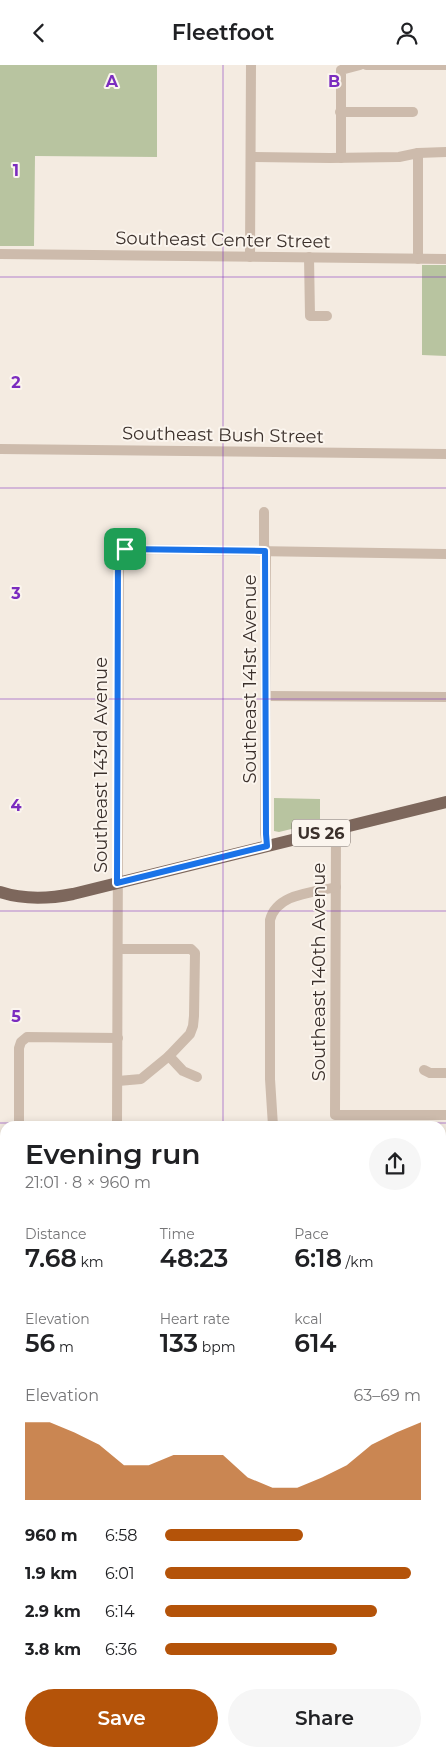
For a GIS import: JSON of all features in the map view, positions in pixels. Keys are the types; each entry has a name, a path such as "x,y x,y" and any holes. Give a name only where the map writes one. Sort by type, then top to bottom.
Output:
{"main road":[{"name":"US 26","path":"0,892 28,898 54,898 446,802"}],"street":[{"path":"250,257 252,65"},
{"path":"341,158 341,70 360,65"},
{"path":"366,65 446,65"},
{"path":"340,112 413,112"},
{"path":"252,157 399,157 418,153 446,152"},
{"path":"418,153 418,259"},
{"name":"Southeast Center Street","path":"0,254 446,259"},
{"path":"309,257 310,316 327,316"},
{"name":"Southeast Bush Street","path":"0,449 446,454"},
{"name":"Southeast 141st Avenue","path":"264,512 267,846"},
{"name":"Southeast 143rd Avenue","path":"117,1121 119,553 120,551 130,549 265,551"},
{"path":"265,551 446,554"},
{"path":"266,696 446,697"},
{"name":"Southeast 140th Avenue","path":"336,829 335,1115 446,1115"},
{"path":"273,1121 270,1079 270,920 276,907 286,899 336,887"},
{"path":"118,949 190,949 195,953 193,1025 190,1034 169,1056 141,1079 118,1081"},
{"path":"19,1121 19,1048 21,1042 27,1037 118,1038"},
{"path":"169,1056 183,1071 197,1077"},
{"path":"424,1069 430,1073 446,1073"},
{"path":"421,1121 446,1121"}],"green space":[{"path":"0,65 157,65 157,157 35,156 34,246 0,246"},
{"path":"422,265 446,265 446,356 422,355"},
{"path":"274,798 320,799 320,822 279,832 274,831"}],"route":[{"path":"125,549 265,551 267,846 117,883 118,557 120,551 125,549"}]}
